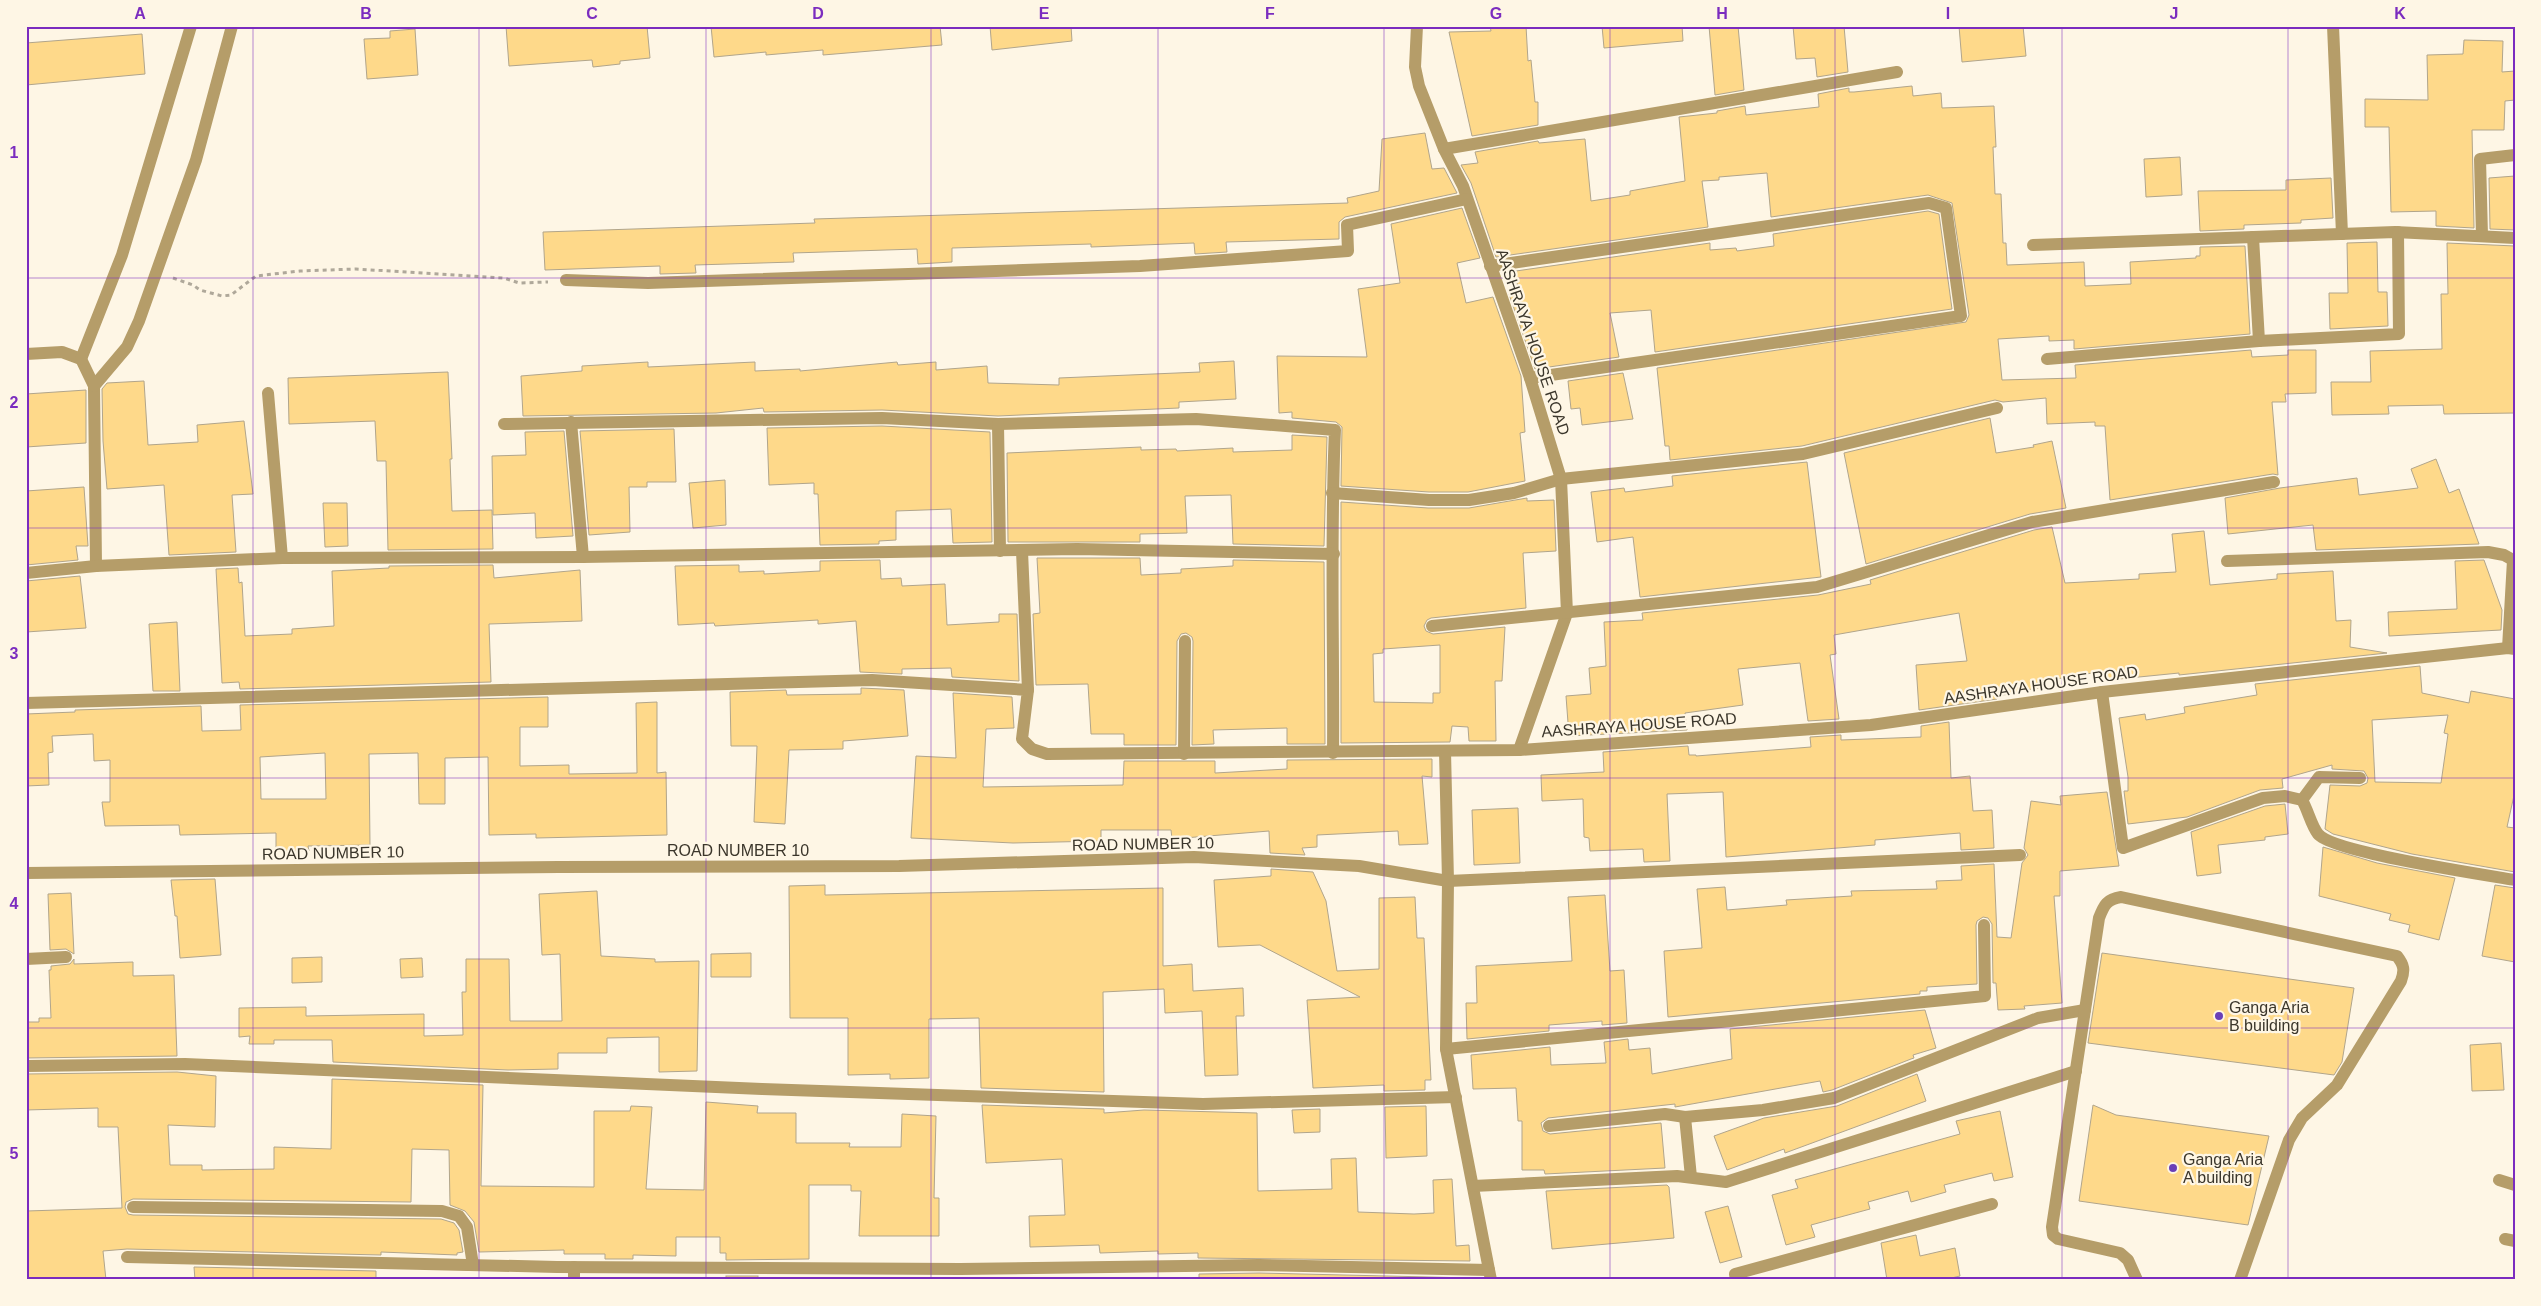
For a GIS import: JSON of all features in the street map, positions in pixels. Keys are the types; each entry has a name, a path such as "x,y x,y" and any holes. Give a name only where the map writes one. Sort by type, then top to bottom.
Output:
{"street":[{"path":"81,359 122,255 191,26"},
{"path":"94,386 127,347 157,273 196,160 232,26"},
{"name":"AASHRAYA HOUSE ROAD","path":"1417,26 1415,67 1419,86 1467,199 1530,378 1562,479 1567,613 1519,750 1872,724 2102,692 2511,649"},
{"path":"2333,26 2342,234"},
{"path":"1444,148 1897,72"},
{"path":"2482,236 2480,159 2515,155"},
{"path":"566,280 648,283 1130,267 1348,252 1347,226 1467,199"},
{"path":"1490,266 1929,203 1946,208 1961,316 1530,378"},
{"path":"2046,359 2259,341 2399,334 2398,232"},
{"path":"2033,245 2398,232 2515,238"},
{"path":"2253,237 2259,341"},
{"path":"26,354 62,352 81,359 94,386 96,566"},
{"path":"268,393 282,558"},
{"path":"1332,493 1429,500 1469,500 1514,493 1562,479 1803,454 1997,408"},
{"path":"504,424 882,418 998,424 1196,419 1335,430 1332,493 1334,554 1333,753"},
{"path":"570,422 583,557"},
{"path":"998,424 1000,551"},
{"path":"1432,626 1817,587 2032,522 2274,482"},
{"path":"26,572 96,566 282,558 583,557 1077,549 1334,554"},
{"path":"1022,551 1028,690 1022,739 1032,749 1047,754 1519,750"},
{"path":"2227,561 2488,552 2504,555 2513,560 2511,649"},
{"path":"1184,754 1185,641"},
{"path":"26,703 872,680 1028,690"},
{"path":"2102,692 2123,848 2263,798 2285,796 2302,800"},
{"path":"127,1257 574,1267 960,1269 1259,1265 1490,1275 1446,1049 1448,881 1446,752"},
{"path":"2302,800 2318,777 2360,778"},
{"path":"2302,800 2319,835 2334,844 2417,863 2515,880"},
{"name":"ROAD NUMBER 10","path":"26,873 559,867 899,866 1194,858 1359,866 1448,881 2020,855"},
{"path":"2136,1280 2128,1260 2120,1253 2064,1241 2053,1235 2053,1222 2099,918 2105,904 2113,898 2121,897 2397,956 2403,964 2404,972 2401,981 2337,1085 2302,1118 2289,1140 2240,1280"},
{"path":"1446,1049 1985,996 1984,924"},
{"path":"26,959 66,957"},
{"path":"1549,1126 1665,1114 1685,1117 1763,1110 1834,1098 2038,1018 2085,1010"},
{"path":"26,1066 185,1064 732,1088 1203,1104 1456,1097"},
{"path":"1473,1186 1677,1176 1726,1182 2076,1071"},
{"path":"1685,1117 1691,1178"},
{"path":"2499,1180 2515,1185"},
{"path":"1736,1280 1735,1274 1992,1204"},
{"path":"132,1207 442,1211 459,1216 467,1226 473,1265"},
{"path":"574,1267 574,1280"}],"path":[{"path":"157,273 193,285 200,290 222,296 231,295 256,276 356,269 504,278 519,284 566,280"}],"building":[{"path":"506,26 647,26 650,58 620,61 620,64 593,67 592,60 509,66"},
{"path":"711,26 940,26 942,45 823,55 823,50 766,55 766,52 714,57"},
{"path":"990,26 1071,26 1072,41 992,50"},
{"path":"1490,26 1526,26 1528,61 1531,60 1535,102 1538,102 1538,125 1472,136 1449,32 1491,31"},
{"path":"1602,26 1682,26 1683,41 1604,48"},
{"path":"1709,26 1738,26 1744,90 1715,95"},
{"path":"1793,26 1844,26 1848,72 1817,77 1815,58 1796,59"},
{"path":"1959,26 2023,26 2026,56 1962,62"},
{"path":"415,29 418,75 367,79 364,39 390,38 390,31"},
{"path":"142,34 145,74 26,85 26,43"},
{"path":"2464,40 2503,41 2502,72 2515,71 2515,100 2505,101 2504,130 2472,130 2474,228 2436,226 2436,211 2391,212 2389,127 2365,127 2365,99 2428,100 2427,55 2463,54"},
{"path":"1912,86 1913,96 1941,93 1942,108 1994,106 1996,147 1993,147 1995,194 2001,194 2003,243 2006,243 2007,265 2084,262 2085,286 2131,284 2130,262 2196,258 2196,256 2200,256 2200,247 2245,246 2250,334 2074,349 2074,340 2049,341 2049,336 1998,339 2002,380 2076,378 2075,365 2251,350 2252,357 2288,355 2288,350 2316,350 2316,393 2285,394 2286,402 2272,402 2278,475 2273,474 2110,500 2105,426 2095,426 2095,422 2047,424 2046,398 2003,402 1995,400 1802,446 1670,460 1669,446 1665,446 1657,368 1966,322 1969,315 1952,203 1928,195 1771,217 1767,173 1719,177 1719,180 1702,181 1708,227 1496,257 1471,183 1461,165 1478,163 1475,152 1538,141 1539,143 1585,139 1591,201 1630,195 1630,191 1685,181 1679,117 1717,113 1717,111 1745,106 1746,115 1819,107 1818,94 1849,88 1849,92 1854,92"},
{"path":"1425,133 1432,169 1444,168 1457,193 1345,217 1339,222 1339,239 1226,242 1227,252 1195,254 1194,243 1091,247 1091,244 952,248 952,262 918,264 917,249 793,253 794,262 695,265 696,273 660,274 660,266 545,270 543,232 815,223 814,219 1348,203 1347,198 1379,191 1382,139"},
{"path":"2180,157 2182,195 2146,197 2144,159"},
{"path":"2515,176 2515,230 2490,229 2489,178"},
{"path":"2331,178 2333,218 2301,220 2301,223 2244,225 2244,229 2200,231 2198,191 2286,190 2286,180"},
{"path":"1462,208 1480,258 1457,263 1466,303 1493,297 1521,376 1525,432 1520,433 1525,481 1468,492 1429,492 1341,486 1342,427 1336,422 1292,418 1292,412 1279,413 1277,356 1367,357 1358,289 1400,283 1391,224"},
{"path":"1928,211 1939,214 1952,309 1655,352 1651,310 1610,313 1619,357 1535,369 1509,294 1518,293 1516,271 1710,243 1710,250 1736,248 1737,251 1774,246 1773,234"},
{"path":"2377,242 2378,292 2387,292 2388,326 2330,329 2329,293 2348,293 2347,243"},
{"path":"2447,243 2515,246 2515,413 2444,414 2443,405 2388,406 2389,414 2332,415 2331,382 2371,382 2370,351 2442,349 2441,294 2448,294"},
{"path":"1234,361 1236,399 1179,402 1179,408 998,416 882,410 764,412 763,408 716,413 523,416 521,376 582,371 582,366 648,362 648,367 755,362 755,371 800,369 800,371 897,362 898,365 936,362 936,370 987,366 988,383 1059,385 1059,378 1200,372 1199,363"},
{"path":"448,372 452,511 492,510 493,549 388,550 386,461 377,461 375,421 289,424 288,378"},
{"path":"1623,373 1633,419 1582,425 1580,408 1571,409 1568,381"},
{"path":"144,381 148,445 198,442 197,425 244,421 253,494 232,495 236,552 169,555 164,485 107,489 103,441 102,389 107,383"},
{"path":"86,390 86,443 26,447 26,394"},
{"path":"1990,418 1996,453 2034,447 2033,445 2052,441 2066,508 2030,514 1866,564 1844,453"},
{"path":"882,426 990,432 992,542 953,543 951,509 896,511 896,540 879,541 879,544 820,545 818,494 814,494 814,483 769,485 767,428"},
{"path":"674,429 676,482 647,482 647,487 629,487 630,532 589,535 580,431"},
{"path":"564,431 573,536 536,538 535,513 493,515 492,456 526,455 525,432"},
{"path":"1292,435 1327,437 1324,546 1233,544 1231,495 1185,496 1187,533 1140,534 1140,542 1008,542 1007,453 1141,447 1141,450 1176,449 1177,451 1233,448 1233,452 1292,450"},
{"path":"2436,459 2449,493 2459,489 2479,544 2316,550 2313,525 2228,534 2225,498 2280,488 2357,478 2359,495 2418,488 2411,469"},
{"path":"1807,462 1821,577 1640,597 1633,537 1597,542 1591,492 1624,488 1625,492 1673,486 1672,476"},
{"path":"725,480 726,525 693,528 689,483"},
{"path":"84,487 88,546 76,546 78,560 26,565 26,491"},
{"path":"1527,498 1527,501 1554,500 1556,551 1523,553 1526,608 1431,618 1427,620 1424,626 1426,631 1433,634 1505,627 1502,681 1495,681 1496,741 1469,741 1468,727 1452,726 1450,742 1341,743 1341,502 1428,508 1469,508","holes":["1440,645 1440,693 1433,693 1433,703 1374,702 1373,654 1383,653 1383,649"]},
{"path":"323,503 347,503 348,546 325,547"},
{"path":"2052,527 2065,583 2139,579 2139,574 2176,572 2172,534 2204,531 2210,585 2277,579 2277,574 2333,571 2336,621 2351,620 2350,647 2387,653 2179,675 2179,673 2099,681 2098,672 2038,682 2039,688 2018,691 2018,694 1997,695 1997,699 1919,710 1916,665 1967,661 1959,613 1834,635 1836,654 1830,655 1839,719 1808,721 1800,663 1738,669 1743,705 1685,713 1687,730 1569,736 1566,696 1591,694 1589,668 1606,666 1604,622 1643,620 1642,613 1818,595 1871,584 1870,580 2034,530"},
{"path":"1037,558 1140,558 1141,575 1181,573 1181,569 1233,566 1233,560 1324,562 1325,744 1287,744 1287,728 1213,730 1214,744 1192,745 1193,641 1192,637 1186,633 1181,634 1177,641 1176,745 1124,745 1124,734 1091,734 1088,684 1036,685 1033,614 1040,613"},
{"path":"880,560 881,579 901,578 902,586 945,584 947,625 999,622 999,614 1017,614 1019,681 952,677 951,668 902,669 902,674 860,672 856,621 818,624 818,620 715,626 714,623 678,625 675,566 739,565 739,572 764,571 764,574 820,571 820,561"},
{"path":"2484,560 2502,610 2501,630 2389,636 2388,612 2457,609 2455,561"},
{"path":"493,565 494,578 580,570 582,621 489,624 491,682 240,689 239,682 222,683 216,569 238,568 239,583 242,582 245,636 292,634 292,629 334,626 332,571 389,568 389,566"},
{"path":"80,576 86,628 26,632 26,581"},
{"path":"177,622 180,691 153,691 149,624"},
{"path":"2420,666 2422,693 2469,703 2471,691 2515,699 2515,791 2507,827 2515,828 2515,872 2412,854 2333,834 2325,829 2330,785 2360,786 2367,783 2368,778 2364,771 2332,769 2332,765 2282,779 2283,788 2260,790 2187,817 2128,824 2124,791 2128,791 2128,777 2119,718 2145,714 2146,720 2185,713 2184,707 2257,695 2255,684","holes":["2448,715 2444,733 2448,734 2441,783 2375,782 2372,720"]},
{"path":"861,688 904,690 908,736 843,741 843,749 789,750 785,824 754,822 757,746 731,746 730,692 786,690 787,695 861,694"},
{"path":"953,693 1012,697 1014,728 986,729 983,787 1123,785 1124,761 1215,761 1215,773 1287,769 1287,760 1432,759 1432,777 1422,776 1428,844 1399,845 1398,831 1317,835 1317,847 1302,848 1305,855 1270,853 1269,831 1172,839 1171,830 1101,830 1101,841 1013,843 911,838 916,756 956,758"},
{"path":"548,697 548,727 520,727 520,766 569,765 569,774 637,773 636,703 657,702 657,773 666,772 667,835 536,838 536,834 489,835 488,757 445,758 445,804 419,804 418,753 369,754 370,845 308,846 309,851 276,851 276,833 180,835 179,825 105,826 102,802 110,802 110,760 94,761 93,734 52,736 53,752 48,753 49,785 26,786 26,714 75,712 75,710 201,706 202,731 241,730 240,705","holes":["325,753 326,799 261,799 260,757"]},
{"path":"1949,722 1951,778 1970,776 1973,811 1992,810 1994,848 1961,850 1960,833 1875,840 1875,845 1726,857 1723,792 1667,794 1670,861 1644,862 1643,849 1590,851 1589,838 1584,837 1583,799 1542,801 1541,775 1604,772 1603,752 1688,746 1689,755 1696,756 1811,747 1810,737 1841,735 1841,740 1921,737 1921,726"},
{"path":"2107,792 2119,866 2060,871 2060,896 2054,896 2062,1003 2024,1006 2025,1009 1998,1010 1996,983 1993,983 1992,924 1988,918 1983,917 1977,921 1976,925 1977,984 1927,987 1927,991 1920,991 1920,994 1668,1017 1664,951 1702,948 1697,889 1725,887 1727,910 1787,905 1786,900 1852,896 1851,891 1937,889 1936,881 1962,880 1961,866 1994,864 1997,937 2011,938 2022,863 2028,855 2024,848 2031,801 2061,805 2060,796"},
{"path":"2285,804 2288,834 2265,837 2265,840 2218,845 2221,873 2197,876 2191,832 2265,806"},
{"path":"1518,808 1520,863 1474,865 1472,810"},
{"path":"2323,847 2377,863 2455,878 2439,940 2408,932 2410,925 2389,920 2391,914 2319,896"},
{"path":"1271,869 1313,872 1326,901 1337,971 1379,969 1379,898 1415,897 1417,938 1424,938 1431,1080 1425,1080 1425,1090 1384,1091 1384,1085 1313,1088 1307,1000 1360,997 1260,945 1218,947 1214,880 1271,876"},
{"path":"215,879 221,955 180,958 177,916 175,916 171,880"},
{"path":"825,885 825,895 1163,888 1163,966 1192,964 1193,991 1243,988 1244,1016 1236,1016 1238,1075 1205,1076 1202,1011 1165,1013 1164,989 1103,992 1104,1092 981,1088 979,1018 929,1019 929,1078 890,1079 890,1074 848,1075 848,1018 790,1018 789,886"},
{"path":"2495,885 2515,888 2515,962 2482,956"},
{"path":"597,891 601,956 655,959 655,962 699,961 697,1071 659,1072 659,1037 607,1038 607,1053 558,1053 558,1069 508,1070 333,1062 332,1040 274,1040 274,1044 249,1044 250,1036 239,1037 239,1008 306,1007 306,1016 424,1014 424,1036 463,1035 462,992 466,992 466,959 509,959 510,1021 562,1021 560,954 542,955 539,894"},
{"path":"71,893 74,954 66,949 50,950 48,894"},
{"path":"1605,895 1610,971 1624,970 1627,1023 1602,1025 1602,1021 1549,1025 1549,1031 1467,1039 1466,1003 1477,1003 1476,966 1572,961 1568,897"},
{"path":"751,953 751,977 711,977 711,954"},
{"name":"Ganga Aria B building","path":"2102,953 2354,988 2342,1062 2334,1075 2088,1043"},
{"path":"322,957 322,982 292,983 292,958"},
{"path":"422,958 423,977 401,978 400,959"},
{"path":"74,959 74,964 133,962 133,976 174,975 177,1056 26,1058 26,1022 39,1022 39,1018 51,1018 49,970 51,970 51,966 70,964"},
{"path":"1925,1010 1936,1048 1913,1055 1914,1058 1832,1090 1823,1092 1820,1081 1675,1107 1675,1104 1548,1118 1541,1123 1543,1131 1550,1134 1661,1123 1665,1168 1545,1174 1544,1170 1522,1170 1522,1121 1518,1121 1516,1088 1473,1089 1471,1055 1550,1047 1551,1065 1606,1063 1604,1042 1628,1039 1629,1050 1650,1048 1652,1074 1732,1059 1730,1029"},
{"path":"2501,1043 2504,1090 2472,1091 2470,1045"},
{"path":"177,1072 216,1076 215,1127 168,1125 170,1165 202,1165 202,1170 274,1169 274,1147 331,1149 332,1079 483,1085 481,1186 594,1187 594,1111 630,1111 631,1106 652,1107 646,1189 704,1190 706,1102 758,1106 757,1113 796,1113 796,1143 850,1143 849,1147 901,1147 902,1114 936,1116 934,1198 939,1198 939,1236 859,1236 861,1191 851,1191 851,1185 809,1185 809,1259 726,1260 726,1253 720,1253 720,1237 676,1237 676,1256 633,1255 633,1259 605,1259 605,1254 564,1254 564,1250 479,1252 474,1222 465,1211 450,1205 449,1150 412,1149 411,1202 133,1199 126,1202 125,1207 128,1214 133,1215 441,1219 454,1223 459,1230 463,1252 457,1253 457,1255 381,1252 381,1255 127,1249 103,1251 106,1280 26,1280 26,1211 122,1208 118,1127 98,1127 98,1108 26,1110 26,1074"},
{"path":"1917,1074 1926,1101 1785,1153 1784,1149 1727,1170 1714,1136 1764,1118 1837,1106"},
{"path":"982,1105 1104,1109 1104,1113 1144,1110 1257,1113 1258,1191 1332,1189 1331,1159 1356,1158 1358,1212 1434,1213 1433,1180 1452,1179 1456,1246 1469,1245 1470,1261 1198,1258 1198,1253 1158,1254 1158,1251 1100,1253 1099,1245 1030,1247 1029,1216 1065,1215 1062,1159 986,1163"},
{"name":"Ganga Aria A building","path":"2093,1105 2116,1115 2269,1136 2248,1225 2079,1201"},
{"path":"1426,1106 1427,1156 1386,1158 1385,1107"},
{"path":"1320,1109 1320,1132 1294,1133 1292,1110"},
{"path":"2000,1111 2013,1177 1994,1181 1992,1173 1944,1185 1946,1192 1911,1202 1908,1191 1868,1202 1870,1209 1811,1225 1815,1237 1786,1245 1772,1195 1798,1188 1795,1180 1960,1134 1956,1121"},
{"path":"1667,1185 1669,1187 1674,1238 1552,1249 1546,1191"},
{"path":"1728,1206 1742,1257 1720,1263 1705,1212"},
{"path":"1916,1235 1920,1256 1955,1248 1960,1276 1943,1280 1887,1280 1881,1243"},
{"path":"194,1267 376,1271 376,1280 195,1280"},
{"path":"1259,1273 1472,1278 1472,1280 1199,1280 1199,1274"},
{"path":"726,1276 758,1276 758,1280 726,1280"}],"place":[{"name":"Ganga Aria B building","path":"2219,1016"},
{"name":"Ganga Aria A building","path":"2173,1168"}]}
